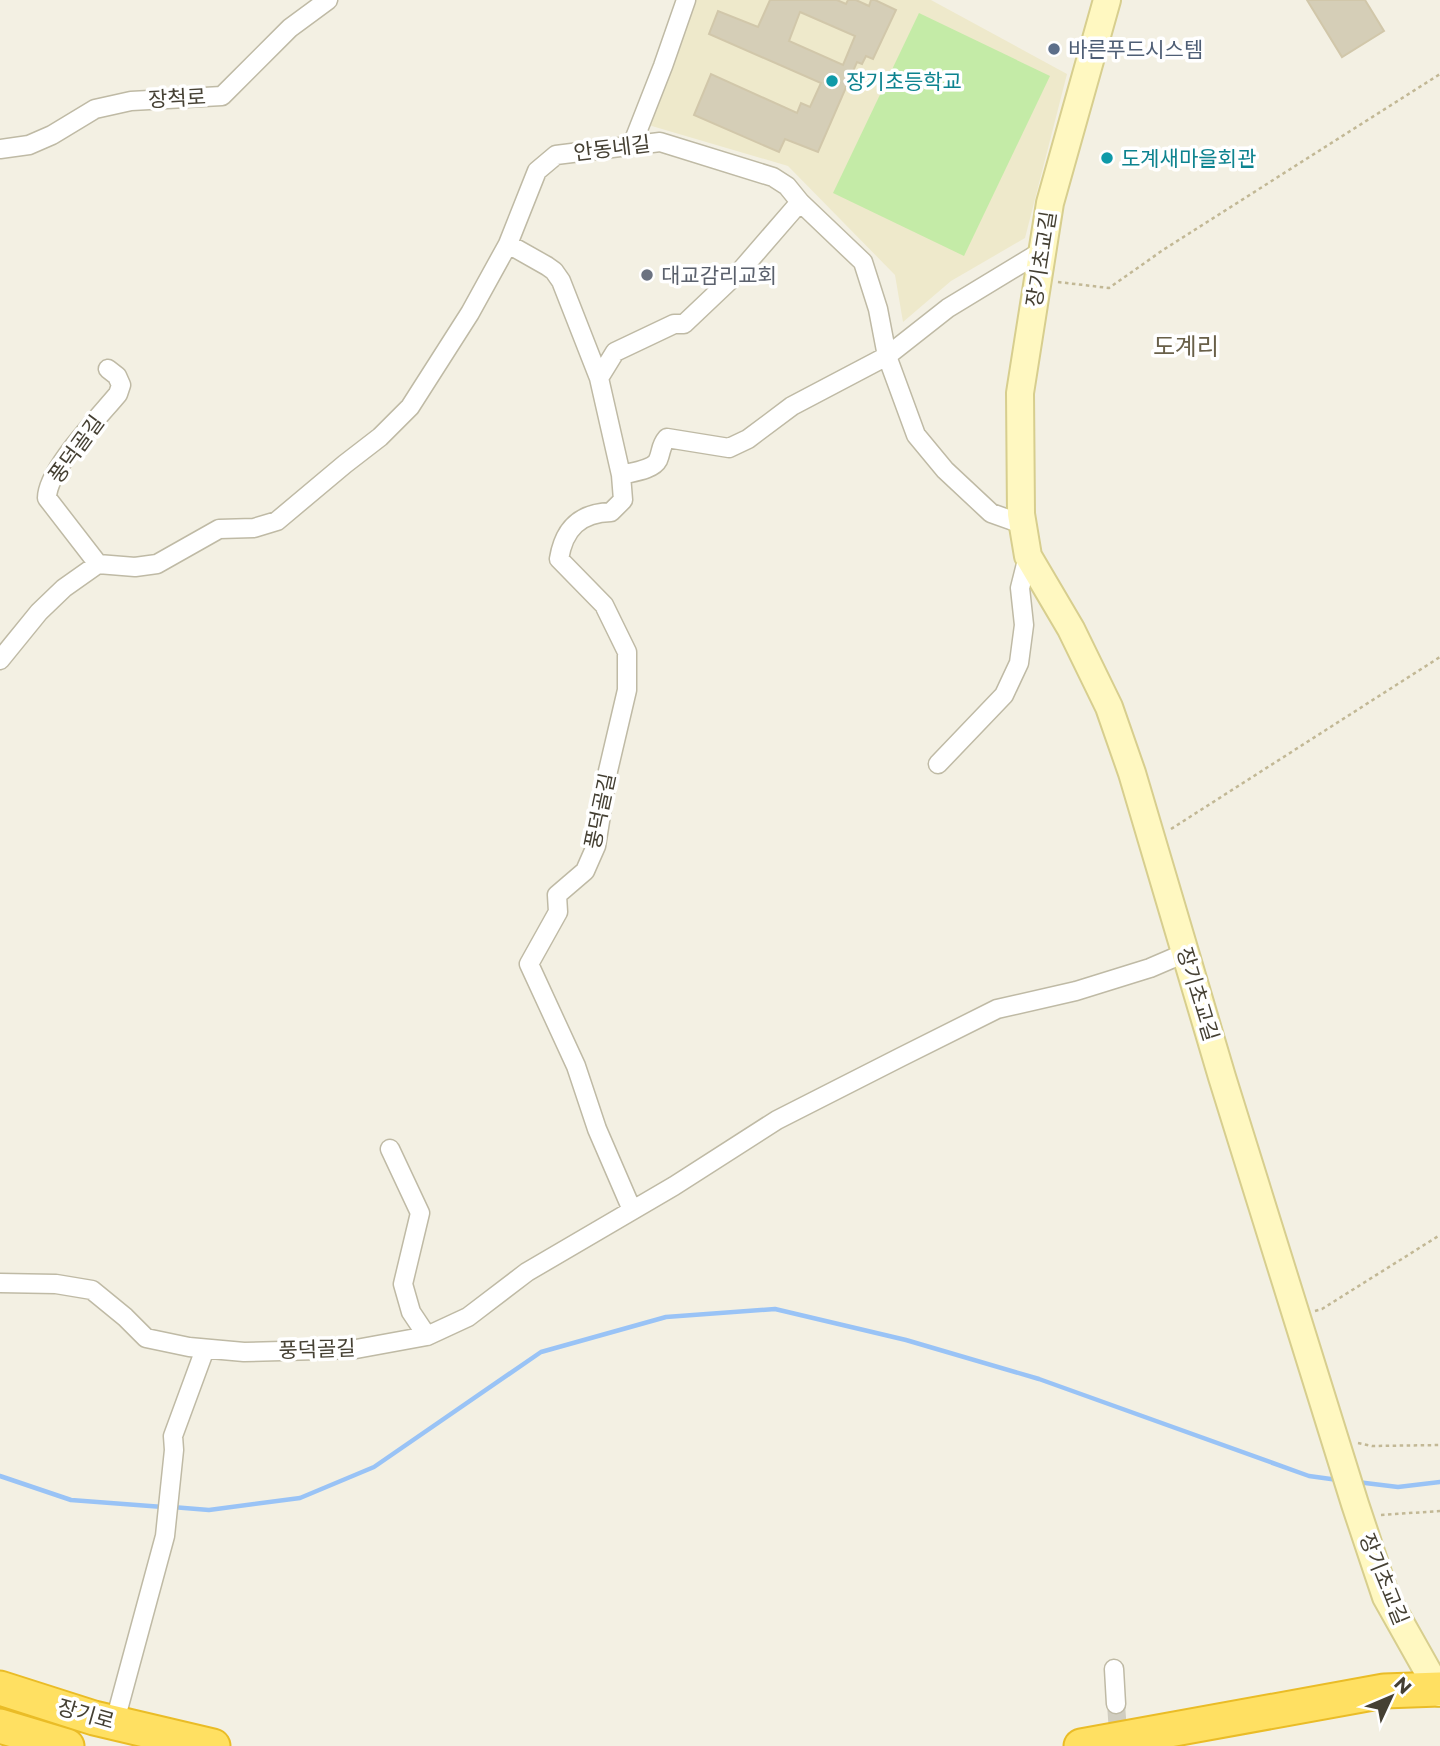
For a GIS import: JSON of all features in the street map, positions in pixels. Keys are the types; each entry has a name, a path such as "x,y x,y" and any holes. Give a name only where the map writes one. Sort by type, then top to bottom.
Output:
{"highway":[{"name":"장기로","path":"0,1689 94,1718 213,1746"},
{"path":"1081,1746 1384,1691 1439,1690"},
{"name":"장기로","path":"0,1726 67,1746"}],"main road":[{"name":"장기초교길","path":"1107,0 1050,203 1020,393 1022,524 1028,556 1095,676 1132,773 1185,953 1386,1597 1439,1690"}],"street":[{"name":"장척로","path":"0,149 29,145 52,135 95,109 131,101 222,96 290,28 328,0"},
{"path":"632,145 686,0"},
{"name":"안동네길","path":"508,244 537,171 556,155 660,142 774,177 787,186 800,202 863,262 878,309 887,356"},
{"path":"599,378 615,352 674,324 684,324 742,269 800,202"},
{"path":"0,660 38,612 64,588 98,564 135,567 157,564 219,529 254,528 277,521 380,438 410,407 470,313 508,244 554,271 561,281 599,378 621,475 657,462 660,447 667,438 723,449 748,439 792,406 887,356 948,308 1042,251"},
{"path":"887,356 916,435 945,470 991,513 1022,524"},
{"name":"풍덕골길","path":"98,564 53,508 47,498 47,489 63,460 118,394 121,385 117,376 108,369"},
{"name":"풍덕골길","path":"621,475 624,500 611,512 595,513 582,518 562,541 559,559 604,605 627,652 627,690 608,771 596,846 585,871 557,895 558,912 529,964 576,1066 597,1129 632,1210"},
{"name":"장기초교길","path":"938,764 1004,695 1018,663 1024,625 1020,588 1028,556"},
{"name":"풍덕골길","path":"0,1283 56,1284 92,1290 146,1338 205,1349 244,1352 356,1349 427,1336 468,1317 527,1272 777,1120 997,1009 1088,987 1150,968 1185,953"},
{"path":"390,1149 420,1213 403,1284 411,1312 427,1336"},
{"path":"119,1706 164,1536 174,1450 173,1437 205,1349"},
{"path":"1114,1669 1116,1704"}],"path":[{"path":"1038,279 1109,288 1163,250 1440,74"},
{"path":"1150,833 1175,828 1440,657"},
{"path":"1297,1316 1322,1309 1440,1235"},
{"path":"1336,1441 1372,1446 1440,1445"},
{"path":"1357,1509 1396,1515 1440,1511"}],"shaded area":[{"path":"692,0 931,0 1067,74 1025,238 951,281 903,322 895,275 788,166 645,124"}],"green space":[{"path":"919,13 1050,76 964,256 833,193"}],"building":[{"name":"장기초등학교","path":"770,0 837,0 846,4 848,0 856,0 869,6 871,0 875,0 896,10 873,59 866,56 862,64 857,62 818,152 785,139 779,152 694,115 711,74 797,113 801,103 810,107 821,83 709,34 718,11 758,27","holes":["800,12 855,36 843,65 789,41"]},
{"path":"1307,0 1365,0 1384,31 1342,57"}],"waterway":[{"path":"172,1507 209,1510 300,1498 374,1467 541,1352 666,1317 775,1309 906,1340 1039,1379 1309,1476 1338,1480"},
{"path":"0,1476 71,1500 163,1507"},
{"path":"1357,1482 1398,1487 1440,1482"}],"tunnel":[{"path":"1116,1704 1119,1746"}],"place":[{"name":"바른푸드시스템","path":"1054,49"},
{"name":"장기초등학교","path":"832,81"},
{"name":"도계새마을회관","path":"1107,158"},
{"name":"대교감리교회","path":"647,275"}],"district":[{"name":"도계리","path":"1186,346"}]}
